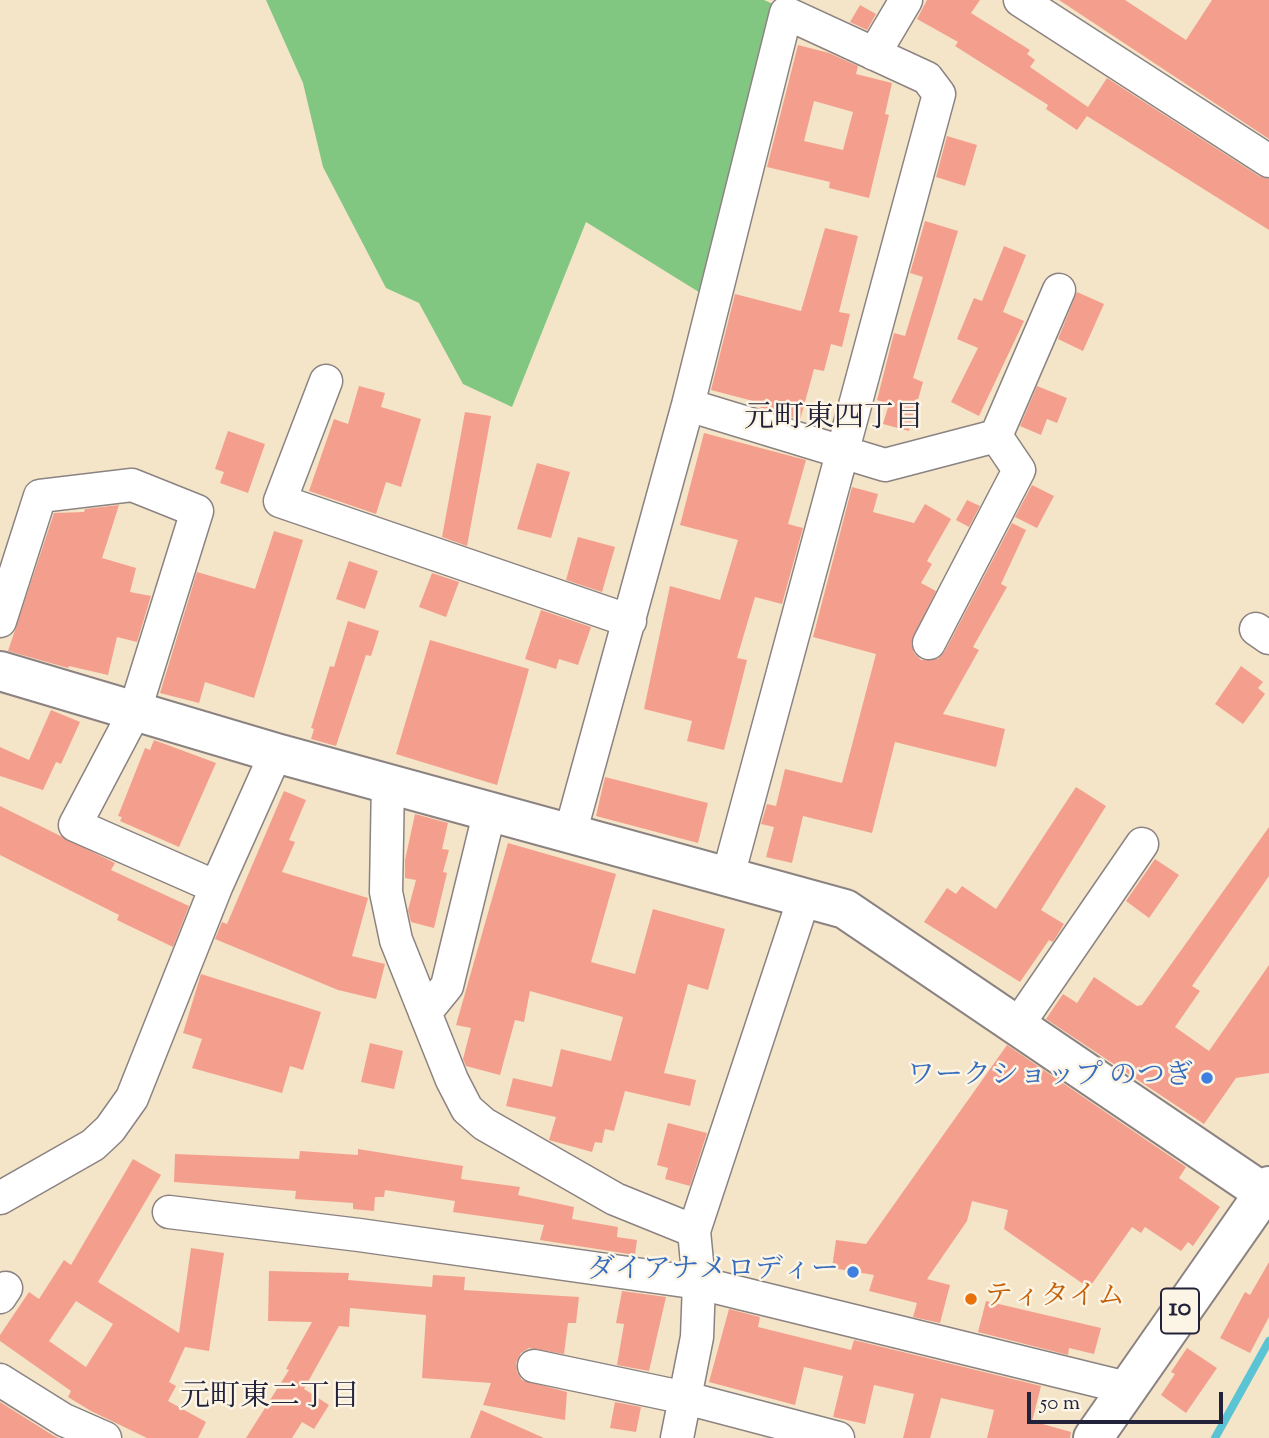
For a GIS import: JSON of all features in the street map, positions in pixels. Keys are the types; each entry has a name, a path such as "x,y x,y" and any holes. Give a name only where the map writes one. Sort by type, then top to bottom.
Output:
{"street":[{"path":"874,54 906,0"},
{"path":"1020,0 1269,161"},
{"path":"570,834 688,405 789,6 874,54 927,78 939,94 728,876"},
{"path":"996,436 1059,290"},
{"path":"326,381 280,501 630,621"},
{"path":"688,405 886,465 996,436"},
{"path":"929,643 1019,470 996,436"},
{"path":"0,621 40,496 132,485 197,511 134,713 75,825 216,887"},
{"path":"0,670 134,713 845,909 1267,1192"},
{"path":"0,1198 93,1145 110,1129 132,1098 216,887 276,753"},
{"path":"388,782 386,892 396,940 452,1080 467,1109 484,1125 615,1199 694,1230"},
{"path":"425,1013 447,986 491,810"},
{"path":"1017,1026 1142,844"},
{"path":"677,1438 697,1337 699,1283 694,1230 804,898"},
{"name":"10","path":"1093,1438 1267,1192"},
{"path":"169,1212 359,1235 699,1283 1127,1388"},
{"path":"534,1366 686,1398 838,1438"},
{"path":"0,1380 64,1420 105,1438"}],"green space":[{"path":"266,0 764,0 775,5 702,294 586,222 512,407 463,384 419,303 386,288 323,167 303,83"}],"building":[{"path":"927,0 980,0 971,13 1030,50 1027,54 1035,60 1030,67 1088,107 1107,78 1259,176 1269,179 1269,230 1087,116 1077,130 1046,109 1048,105 955,46 958,42 917,19"},
{"path":"1059,0 1125,0 1186,40 1212,0 1269,0 1269,139"},
{"path":"860,5 876,14 867,30 850,22"},
{"path":"798,45 829,53 858,66 856,74 892,83 885,114 889,115 869,198 829,188 830,182 767,167","holes":["814,101 853,112 843,150 804,141"]},
{"path":"947,136 977,145 965,186 936,177"},
{"path":"925,221 958,231 913,378 923,382 909,431 883,424 889,404 877,400 894,333 905,336 923,277 910,273"},
{"path":"825,228 858,236 839,312 850,314 842,347 831,344 824,371 814,369 800,420 752,405 753,401 711,390 735,294 801,311"},
{"path":"1004,246 1026,255 1003,312 1024,321 979,416 951,402 978,348 957,339 974,298 982,301"},
{"path":"1077,292 1104,304 1083,351 1058,339"},
{"path":"359,386 385,393 381,407 421,419 401,487 386,482 376,514 309,491 334,419 348,424"},
{"path":"1037,386 1067,398 1057,423 1047,419 1041,435 1020,426"},
{"path":"465,412 491,416 467,546 442,537"},
{"path":"228,431 265,444 248,493 220,483 224,472 215,469"},
{"path":"704,433 806,460 788,524 803,528 782,604 755,597 737,658 747,660 724,750 687,741 692,721 644,709 670,586 720,600 738,540 680,525"},
{"path":"537,463 570,472 551,538 517,529"},
{"path":"1032,485 1054,496 1037,528 1015,517"},
{"path":"852,487 878,494 873,512 914,523 925,504 951,519 927,561 932,564 921,583 936,591 911,643 914,653 921,660 938,659 945,651 1012,523 1026,530 1001,584 1007,587 973,647 979,650 943,714 1005,729 996,767 895,742 872,833 803,816 792,863 766,857 774,827 761,824 767,804 776,806 785,769 842,783 876,654 813,637"},
{"path":"967,500 980,506 969,527 956,520"},
{"path":"119,505 102,558 136,568 130,592 151,596 137,642 117,637 108,675 69,666 68,668 8,651 54,513 84,512 85,509"},
{"path":"274,531 303,540 254,698 205,682 199,703 160,693 197,572 255,589"},
{"path":"578,537 615,547 602,592 566,580"},
{"path":"349,561 378,571 365,609 336,599"},
{"path":"432,573 459,582 446,617 419,607"},
{"path":"541,610 591,627 578,665 559,659 556,669 525,659"},
{"path":"348,621 379,631 371,656 366,655 336,746 311,739 314,729 311,728 330,666 334,667"},
{"path":"430,640 529,669 497,785 396,754"},
{"path":"1241,666 1263,682 1258,688 1265,694 1243,724 1215,704"},
{"path":"51,710 80,722 61,764 56,762 43,790 0,776 0,747 29,760"},
{"path":"154,740 216,763 179,847 120,821 122,817 118,816 145,748 150,750"},
{"path":"605,777 708,803 698,843 596,816"},
{"path":"1076,787 1106,806 1041,910 1064,924 1053,942 1049,940 1020,982 924,922 947,888 956,894 962,886 996,909"},
{"path":"284,791 306,800 289,840 295,842 282,872 368,898 352,956 385,964 376,999 338,990 215,939 222,922 227,924"},
{"path":"0,806 115,863 111,870 189,906 173,947 117,920 119,915 0,855"},
{"path":"415,814 448,823 442,849 449,850 443,872 447,873 434,928 411,922 408,910 416,880 405,878 405,860"},
{"path":"1269,827 1269,876 1192,986 1200,991 1175,1027 1209,1051 1269,965 1269,1073 1236,1078 1204,1124 1046,1019 1063,994 1077,1003 1094,977 1137,1006 1142,1005"},
{"path":"508,843 616,874 591,962 635,974 653,909 725,929 708,990 688,984 664,1073 696,1080 690,1106 625,1091 614,1131 605,1129 602,1143 595,1142 592,1152 549,1140 556,1117 506,1106 513,1078 552,1087 561,1049 611,1061 623,1017 530,991 524,1022 515,1020 500,1075 466,1066 463,1059 471,1028 456,1025"},
{"path":"1155,859 1179,875 1149,918 1126,901"},
{"path":"201,974 321,1012 303,1070 290,1066 282,1093 192,1068 202,1039 183,1033"},
{"path":"370,1043 403,1051 394,1089 361,1082"},
{"path":"1007,1045 1186,1167 1179,1178 1220,1207 1193,1246 1188,1242 1181,1251 1145,1227 1141,1233 1132,1227 1089,1288 1004,1229 1008,1210 972,1201 967,1221 927,1279 950,1285 940,1323 913,1317 917,1303 869,1291 874,1275 832,1268 836,1240 866,1244"},
{"path":"668,1123 707,1133 690,1186 665,1179 668,1168 657,1165"},
{"path":"358,1149 463,1166 461,1179 520,1187 518,1195 574,1207 572,1219 618,1227 617,1237 637,1240 635,1255 540,1240 544,1225 453,1212 455,1201 385,1190 384,1197 375,1197 374,1211 353,1209 353,1203 295,1199 296,1191 174,1182 175,1154 299,1159 300,1151 358,1155"},
{"path":"133,1159 161,1175 98,1282 179,1333 191,1248 224,1253 209,1351 185,1347 169,1382 176,1386 168,1401 206,1422 198,1438 147,1438 91,1411 68,1397 71,1391 0,1341 0,1335 29,1292 39,1299 64,1260 71,1265","holes":["76,1301 113,1324 86,1367 49,1341"]},
{"path":"1269,1262 1269,1317 1250,1353 1220,1338 1245,1292 1250,1295"},
{"path":"269,1271 349,1273 348,1280 432,1287 433,1275 465,1277 464,1290 579,1297 576,1323 568,1323 564,1354 529,1348 521,1353 516,1363 522,1380 567,1392 565,1420 483,1405 491,1383 422,1378 426,1315 350,1308 349,1327 339,1326 304,1389 329,1405 314,1429 302,1422 292,1438 246,1438 289,1370 286,1369 312,1322 268,1321"},
{"path":"622,1291 666,1297 649,1371 617,1365 624,1324 616,1323"},
{"path":"986,1301 1101,1328 1094,1354 1069,1348 1068,1355 978,1332"},
{"path":"729,1309 760,1317 758,1327 851,1350 854,1340 1041,1386 1032,1421 1071,1432 1070,1438 987,1438 994,1410 941,1398 930,1438 903,1438 914,1394 874,1385 865,1424 833,1417 843,1376 804,1367 795,1405 709,1382"},
{"path":"1187,1348 1217,1368 1186,1413 1161,1395 1175,1374 1171,1372"},
{"path":"0,1402 54,1436 59,1438 0,1438"},
{"path":"615,1402 641,1407 636,1432 610,1428"},
{"path":"481,1410 544,1438 470,1438"}],"waterway":[{"path":"1215,1438 1269,1341"}],"place":[{"name":"ワークショップ のつぎ","path":"1207,1078"},
{"name":"ダイアナメロディー","path":"853,1272"},
{"name":"ティタイム","path":"971,1299"}],"district":[{"name":"元町東四丁目","path":"834,421"},
{"name":"元町東二丁目","path":"270,1400"}]}
